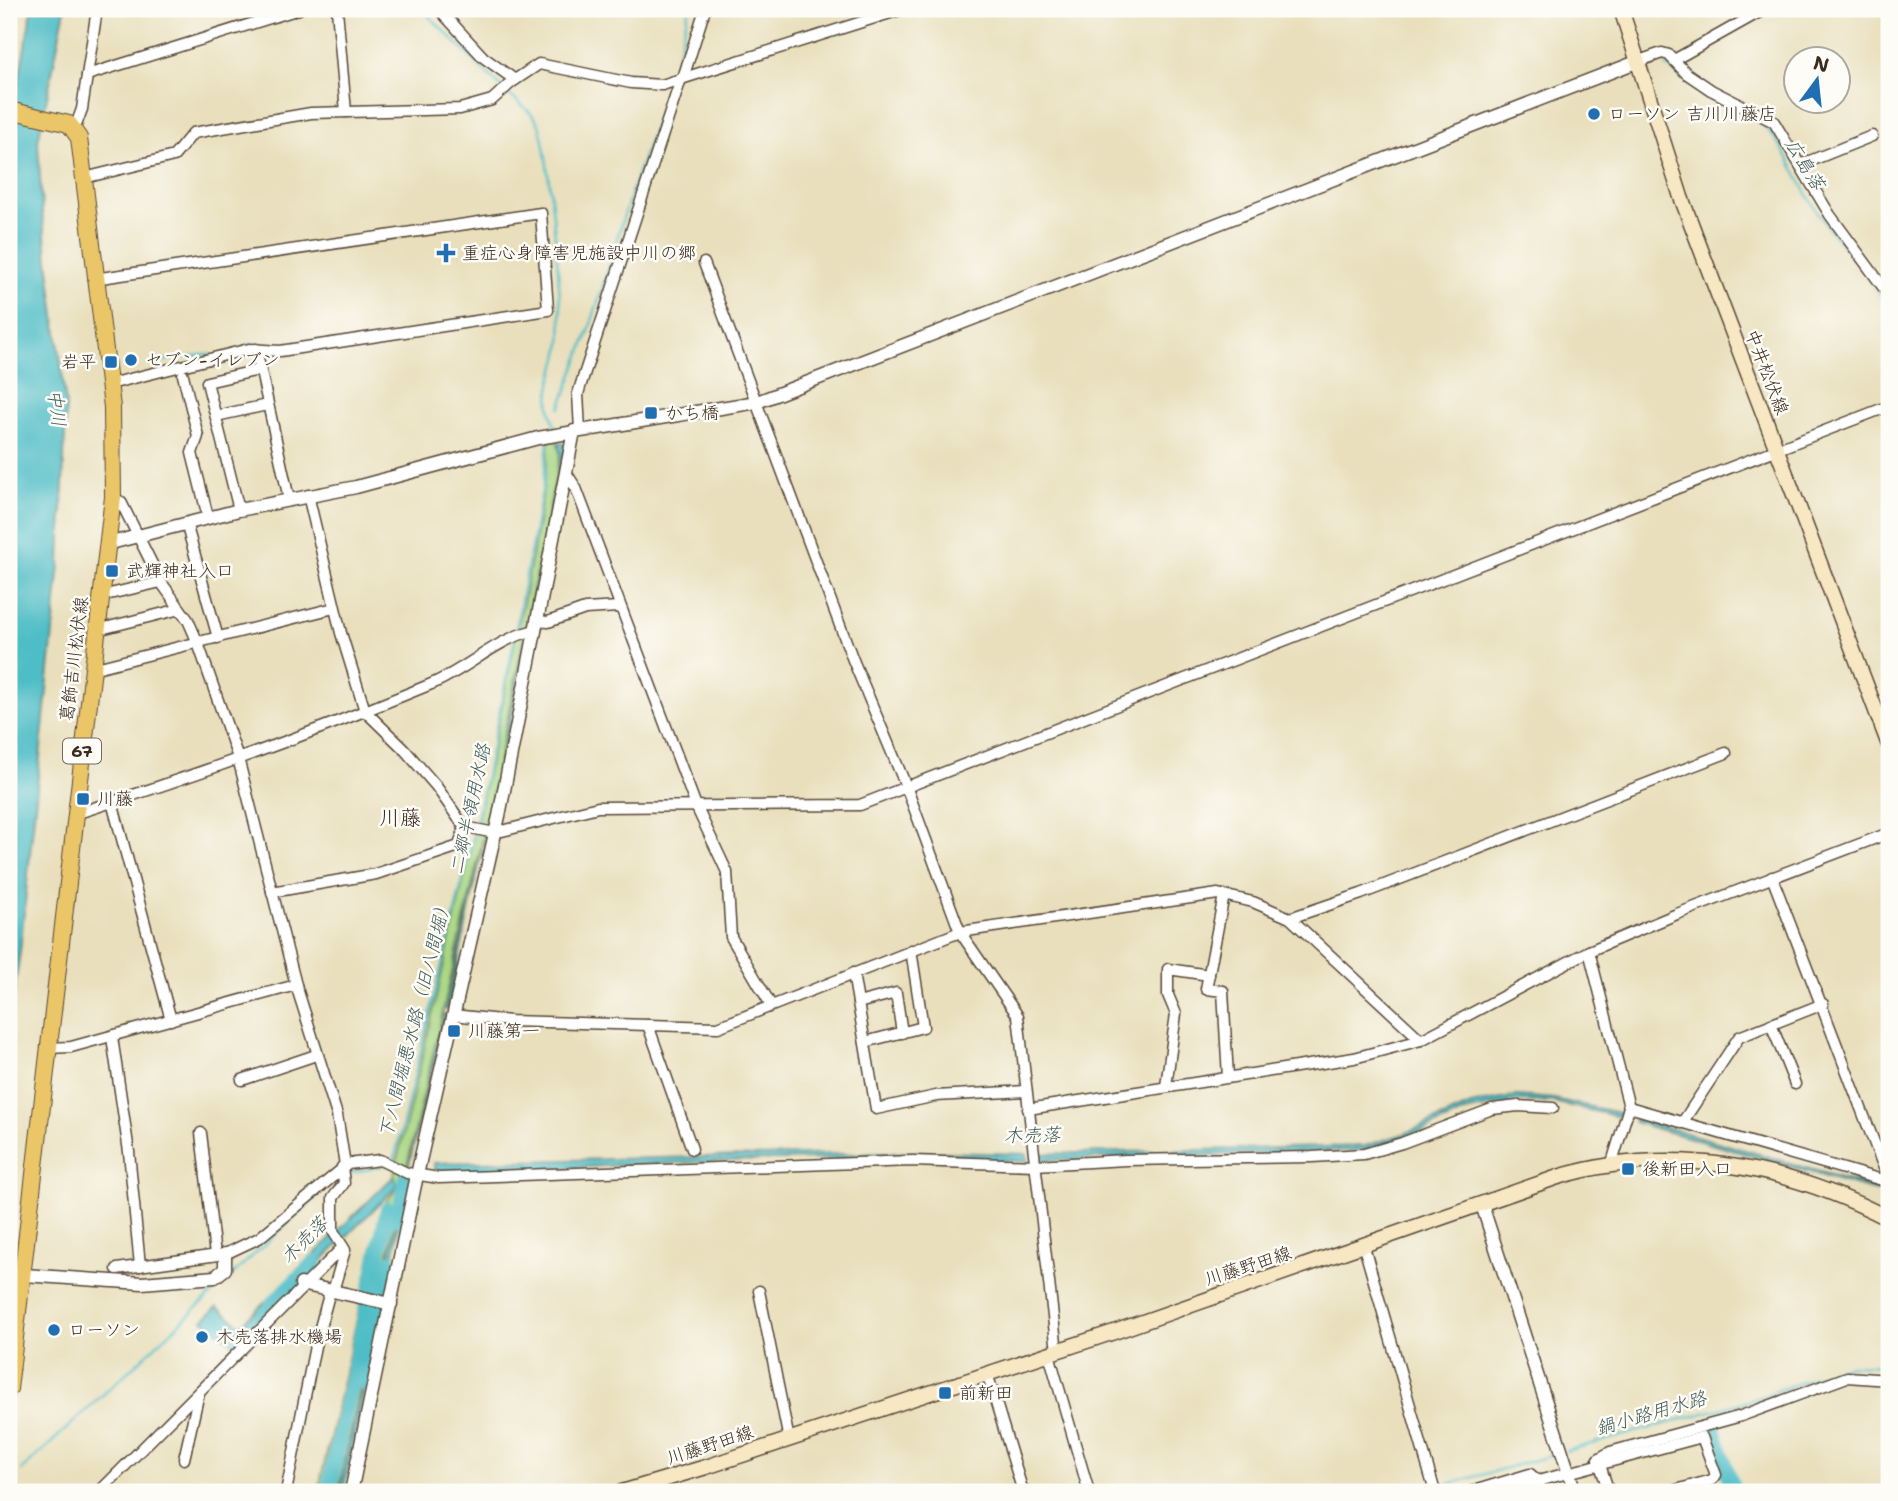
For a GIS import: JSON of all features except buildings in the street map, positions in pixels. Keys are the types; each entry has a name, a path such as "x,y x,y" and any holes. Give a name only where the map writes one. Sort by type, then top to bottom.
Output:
{"main road":[{"name":"中井松伏線","path":"1621,9 1681,197 1889,745"},
{"path":"9,110 68,125"},
{"name":"葛飾吉川松伏線","path":"9,1390 16,1275 47,1048 113,497 114,431 110,384 94,279 84,178 68,125"},
{"name":"川藤野田線","path":"622,1492 640,1490 1053,1352 1364,1247 1558,1177 1611,1166 1679,1163 1758,1169 1816,1186 1889,1219"}],"street":[{"path":"68,125 82,108 97,9"},
{"path":"87,75 299,9"},
{"path":"337,9 346,112"},
{"path":"439,9 483,57 513,81"},
{"path":"351,1492 385,1303 403,1170 453,1015 530,630 567,474 578,394 705,9"},
{"path":"84,178 174,156 193,133 311,113 449,111 492,100 513,81 536,66 546,63 631,83 662,85 903,9"},
{"path":"1674,61 1765,9"},
{"path":"107,544 208,517 356,487 545,436 757,402 1662,52 1711,90 1774,122 1830,215 1889,295"},
{"path":"1800,165 1872,136"},
{"path":"94,279 541,213 548,310 280,351 256,349 110,384"},
{"path":"704,264 853,660 906,786 960,932 1018,1016 1053,1352 1089,1492"},
{"path":"256,349 289,499"},
{"path":"239,510 207,382 259,370"},
{"path":"183,375 197,433 192,453 208,517"},
{"path":"216,416 267,405"},
{"path":"308,495 334,608 365,712 420,768 465,827 502,831 597,807 850,807 1889,406"},
{"path":"197,433 219,428"},
{"path":"567,474 576,488 696,806 715,852 727,872 732,937 771,1005"},
{"path":"113,497 121,502 161,582 180,609 198,643 238,758 296,985 337,1115 344,1184 333,1198 333,1230 344,1247 315,1346 286,1492"},
{"path":"186,523 218,638"},
{"path":"102,596 161,582"},
{"path":"75,814 365,712 454,675 505,640 548,622 585,609 619,607"},
{"path":"92,669 334,608"},
{"path":"97,630 180,609"},
{"path":"1290,918 1374,889 1726,753"},
{"path":"112,802 171,1020"},
{"path":"272,892 376,874 397,867 459,846 465,827"},
{"path":"1028,1109 1354,1058 1421,1040 1589,951 1889,833"},
{"path":"1772,877 1889,1181"},
{"path":"453,1015 499,1020 718,1027 960,932 1224,895 1253,902 1290,918 1421,1040"},
{"path":"1224,895 1206,989 1223,992 1228,1077"},
{"path":"865,1042 923,1027 911,950"},
{"path":"1589,951 1629,1107 1611,1166"},
{"path":"1166,1086 1176,1014 1168,995 1168,968 1209,975"},
{"path":"853,973 876,1109 936,1096 1026,1091"},
{"path":"47,1048 71,1047 112,1037 296,985"},
{"path":"858,1003 896,993 902,1032"},
{"path":"1682,1123 1739,1037 1823,1004"},
{"path":"1771,1024 1795,1084"},
{"path":"648,1026 692,1149"},
{"path":"112,1037 129,1152 140,1266"},
{"path":"242,1080 316,1055"},
{"path":"117,1269 220,1254 259,1238 344,1166 380,1160 403,1170 439,1178 912,1161 1035,1165 1364,1154 1402,1143 1492,1109 1518,1106 1553,1108"},
{"path":"1629,1107 1889,1181"},
{"path":"16,1275 142,1283 215,1277 225,1269 220,1254 201,1133"},
{"path":"1482,1205 1575,1492"},
{"path":"99,1492 303,1284 344,1247"},
{"path":"1364,1247 1435,1492"},
{"path":"303,1284 385,1303"},
{"path":"759,1291 789,1440"},
{"path":"988,1373 1023,1492"},
{"path":"1609,1492 1598,1459 1610,1452 1741,1416 1847,1377 1889,1380"},
{"path":"184,1459 199,1392"},
{"path":"1501,1492 1540,1487 1568,1472 1702,1437 1716,1475 1712,1480 1668,1492"},
{"path":"1471,1492 1530,1474 1540,1487"}],"green space":[{"path":"557,439 560,454 484,835 408,1161 338,1492 318,1492 382,1207 398,1187 394,1174 466,870 524,600 549,441"}],"water":[{"name":"中川","path":"32,9 65,9 38,141 42,212 66,404 60,564 20,951 9,1031 9,132"},
{"path":"558,443 565,444 564,456 530,627 527,628 561,455"},
{"path":"525,637 500,784 487,827"},
{"path":"485,837 448,1010 445,1009"},
{"path":"444,1014 447,1015 408,1168"},
{"path":"1517,1096 1554,1099 1620,1113 1620,1117 1553,1102 1516,1101 1465,1112 1404,1139 1364,1150 1039,1160 1039,1154 1365,1146 1404,1134 1471,1105"},
{"path":"1635,1118 1889,1192 1889,1195 1634,1122"},
{"path":"935,1152 1027,1154 1027,1161 803,1159 436,1171 434,1163"},
{"path":"394,1176 397,1186 305,1278 292,1276"},
{"path":"401,1200 403,1201 389,1283 384,1282"},
{"path":"280,1288 289,1294 235,1346 203,1320 217,1307 241,1325"},
{"path":"367,1363 370,1363 343,1492 339,1492"}],"waterway":[{"name":"二郷半領用水路","path":"422,9 501,87"},
{"name":"下八間堀悪水路（旧八間堀）","path":"672,77 689,9"},
{"name":"広島落","path":"1666,66 1704,94 1729,104"},
{"name":"下八間堀悪水路（旧八間堀）","path":"560,408 589,331 631,193 669,86"},
{"name":"二郷半領用水路","path":"506,92 537,121 546,159 561,327 561,343 549,394 556,430"},
{"name":"広島落","path":"1750,115 1762,124 1783,149 1814,207 1867,275 1889,311"},
{"path":"249,344 267,345"},
{"path":"160,361 209,354"},
{"name":"下八間堀悪水路（旧八間堀）","path":"515,632 543,487 548,442"},
{"name":"下八間堀悪水路（旧八間堀）","path":"475,827 514,642"},
{"name":"下八間堀悪水路（旧八間堀）","path":"391,1162 394,1160 474,834"},
{"name":"下八間堀悪水路（旧八間堀）","path":"347,1174 385,1165"},
{"name":"二郷半領用水路","path":"398,1219 407,1177"},
{"name":"下八間堀悪水路（旧八間堀）","path":"22,1470 317,1196"},
{"path":"370,1292 388,1209"},
{"name":"木売落","path":"272,1305 315,1262"},
{"name":"二郷半領用水路","path":"365,1384 390,1262"},
{"path":"328,1492 367,1307"},
{"name":"鍋小路用水路","path":"1566,1451 1748,1401 1850,1365 1889,1366"},
{"path":"1713,1429 1734,1492"},
{"name":"鍋小路用水路","path":"1438,1487 1560,1453"},
{"name":"鍋小路用水路","path":"1420,1492 1432,1489"}],"place":[{"name":"ローソン 吉川川藤店","path":"1594,114"},
{"name":"重症心身障害児施設中川の郷","path":"446,253"},
{"name":"セブン-イレブン","path":"131,360"},
{"name":"岩平","path":"111,362"},
{"name":"かち橋","path":"651,413"},
{"name":"武輝神社入口","path":"112,571"},
{"name":"川藤","path":"83,799"},
{"name":"川藤第一","path":"454,1031"},
{"name":"後新田入口","path":"1628,1169"},
{"name":"ローソン","path":"54,1330"},
{"name":"木売落排水機場","path":"202,1337"},
{"name":"前新田","path":"945,1393"}],"district":[{"name":"川藤","path":"400,818"}]}
